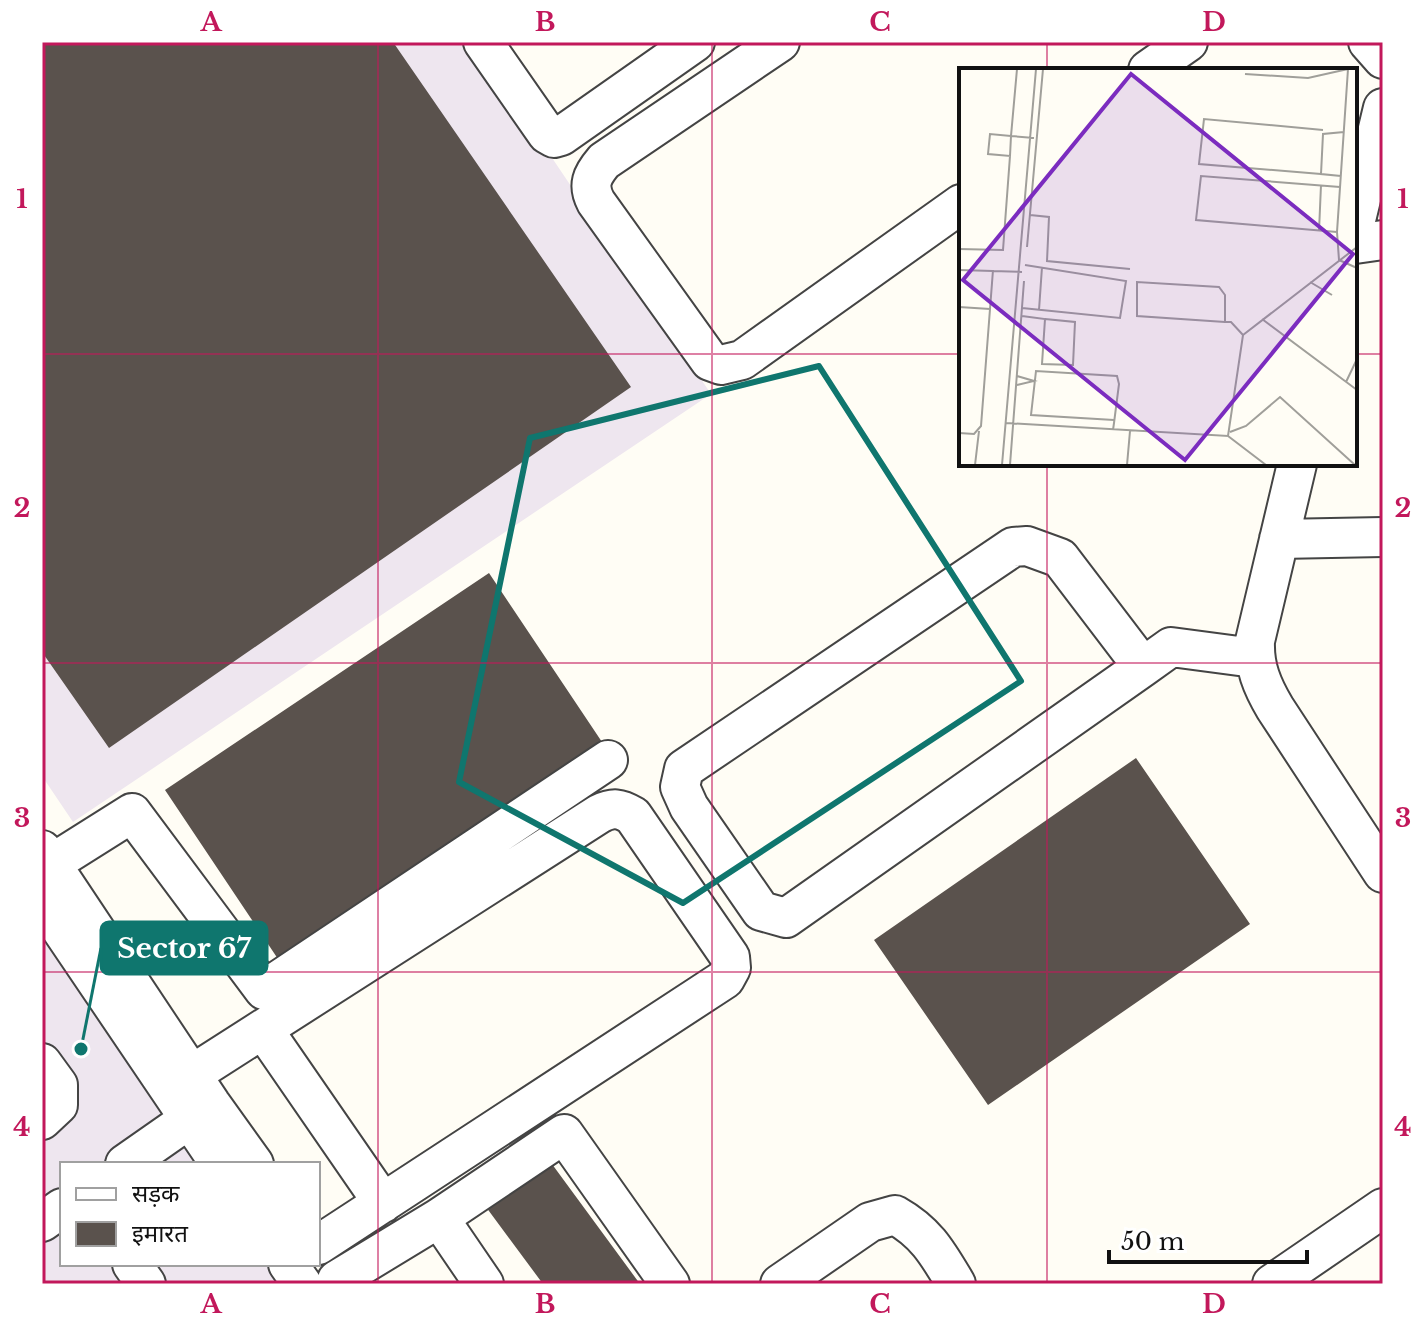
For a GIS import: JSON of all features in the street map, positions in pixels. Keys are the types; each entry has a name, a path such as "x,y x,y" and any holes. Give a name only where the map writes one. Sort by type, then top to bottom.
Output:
{"street":[{"path":"483,42 547,134 554,138 695,42"},
{"path":"780,42 604,161 592,175 591,191 596,202 710,361 721,365 742,360 959,205"},
{"path":"1151,68 1188,42"},
{"path":"1368,42 1383,59"},
{"path":"1357,216 1383,108"},
{"path":"1357,244 1383,240"},
{"path":"1297,466 1255,641 1254,658 1264,690 1383,873"},
{"path":"1279,539 1383,537"},
{"path":"1143,667 1060,558 1027,546 1013,547 684,769 680,787 689,807 761,911 786,918 1143,667 1171,647 1254,658"},
{"path":"219,1162 197,1100 47,857 132,813 264,990 608,760"},
{"path":"127,1162 197,1100 263,1029 610,809 622,809 633,816 730,957 731,968 725,979 320,1244"},
{"path":"42,901 197,1100 252,1162"},
{"path":"263,1029 383,1203"},
{"path":"42,1063 58,1085 58,1105 42,1120"},
{"path":"294,1266 324,1276 439,1218 564,1134 670,1284"},
{"path":"1272,1284 1383,1208"},
{"path":"42,1222 60,1209"},
{"path":"780,1284 870,1222 895,1215 929,1239 956,1284"},
{"path":"439,1218 484,1284"},
{"path":"133,1266 146,1284"}],"highlighted area":[{"path":"819,366 1021,681 683,903 459,782 530,438"}],"shaded area":[{"path":"42,42 474,42 711,394 73,822 42,776"},
{"path":"42,935 197,1162 60,1162 60,1266 267,1266 280,1284 42,1284"}],"building":[{"path":"42,42 393,42 631,387 109,748 42,652"},
{"path":"489,573 602,742 278,959 165,790"},
{"path":"1136,758 1250,924 988,1105 874,940"},
{"path":"549,1160 640,1284 543,1284 486,1207"}],"place":[{"name":"Sector 67","path":"81,1049"}]}
